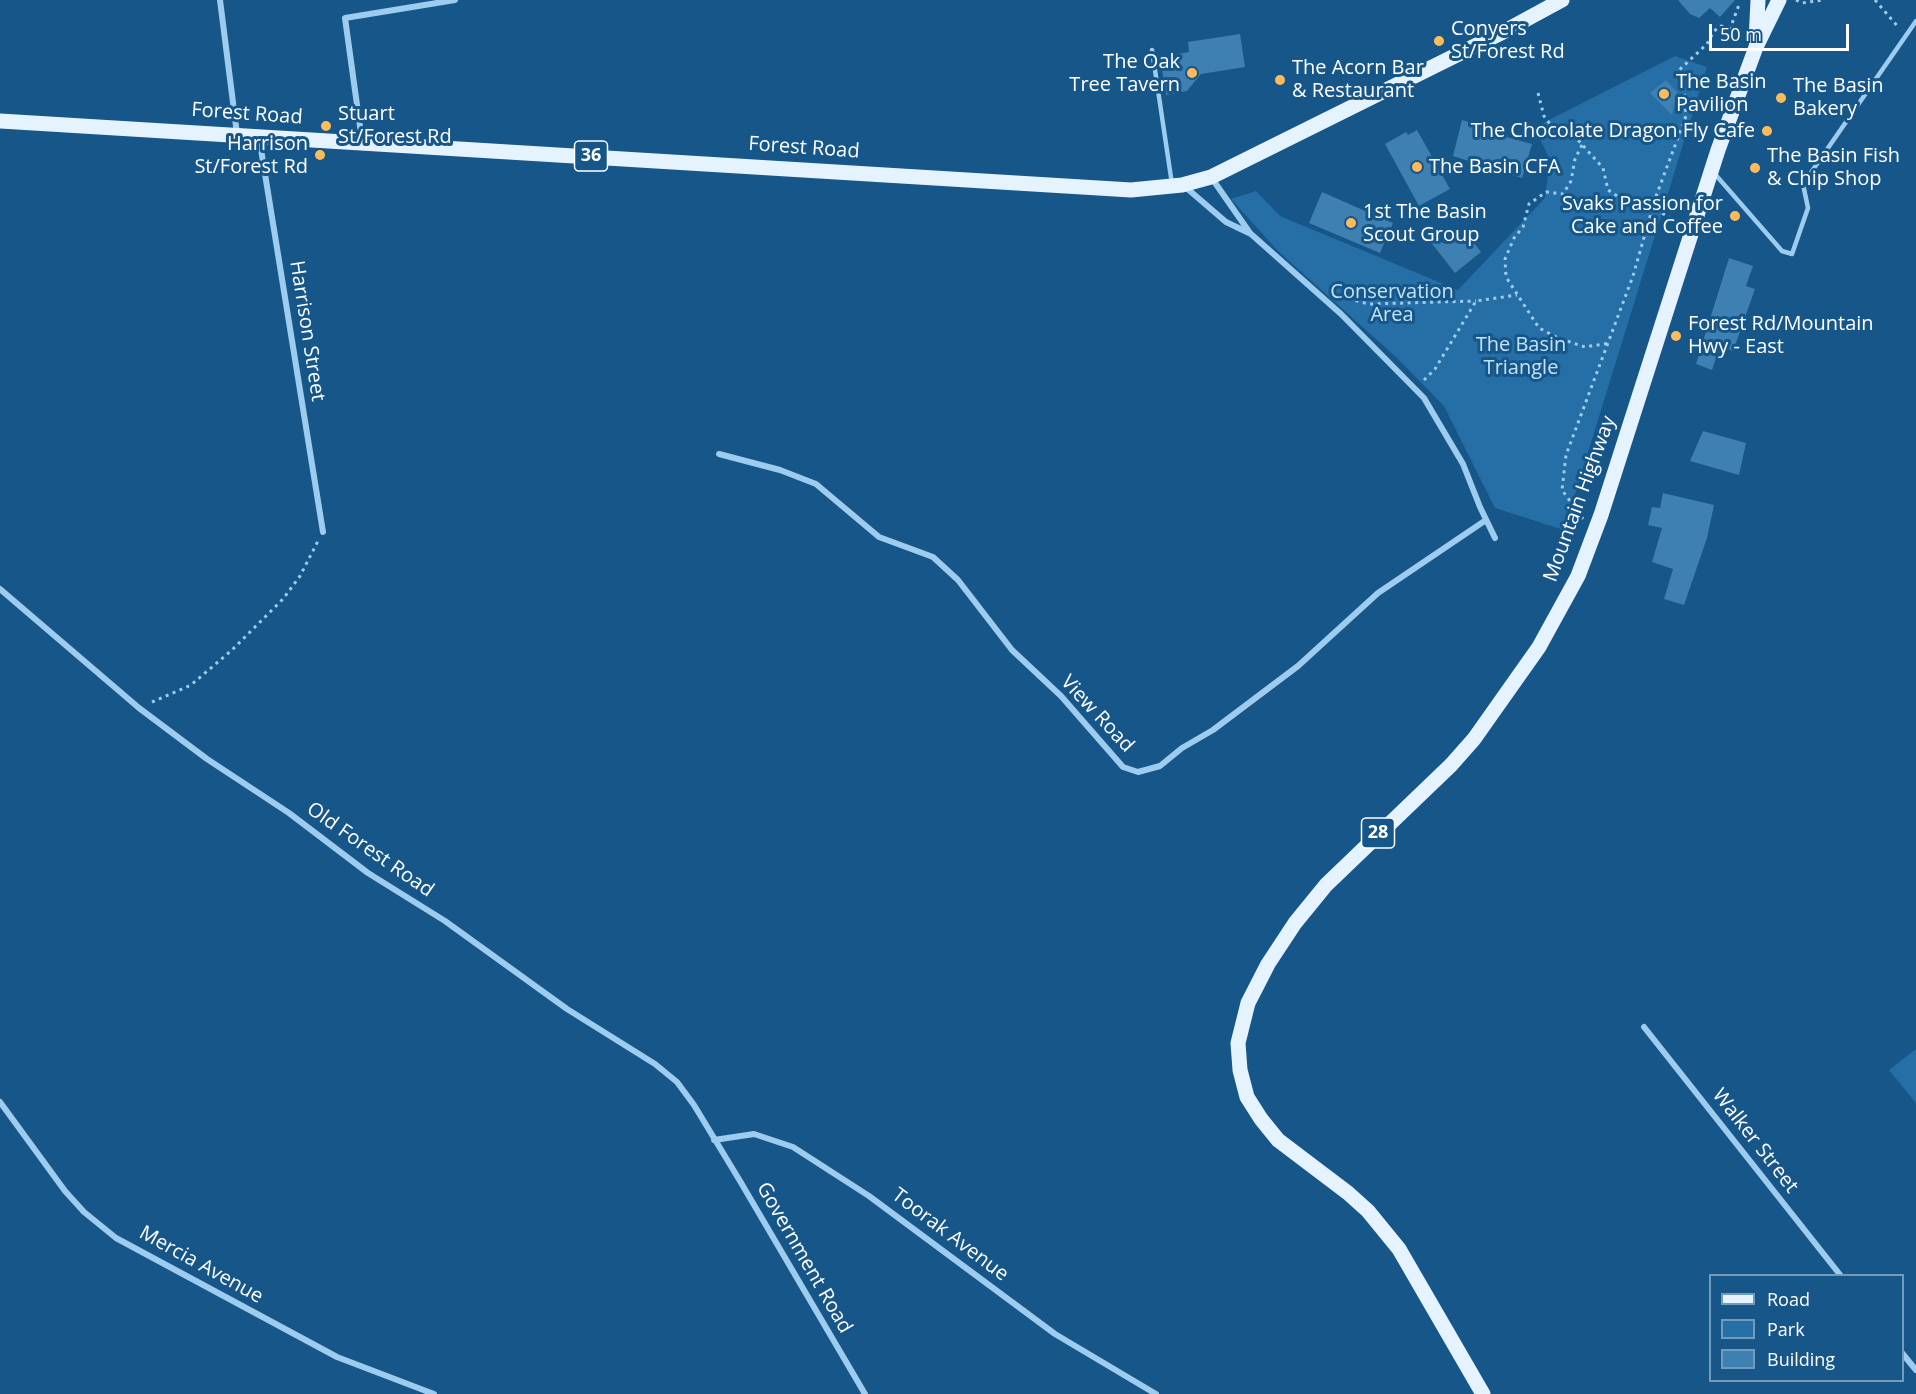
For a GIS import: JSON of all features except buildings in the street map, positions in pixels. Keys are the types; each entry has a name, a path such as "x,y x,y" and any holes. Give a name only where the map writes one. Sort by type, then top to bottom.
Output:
{"main road":[{"name":"Forest Road","path":"0,122 237,134 1131,190 1178,186 1211,177 1540,5 1562,0"},
{"name":"Mountain Highway","path":"1756,47 1758,0"},
{"name":"Mountain Highway","path":"1483,1394 1399,1249 1361,1205 1278,1140 1261,1119 1247,1097 1240,1070 1238,1043 1248,1003 1268,964 1296,923 1326,885 1451,765 1474,739 1539,647 1578,576 1712,171 1756,47 1779,0"}],"street":[{"path":"220,0 237,134"},
{"path":"362,142 345,18 455,0"},
{"name":"Harrison Street","path":"259,136 323,532"},
{"path":"1211,177 1251,234 1341,314 1424,398 1463,464 1486,520 1496,538"},
{"path":"1178,186 1226,222 1251,234"},
{"name":"View Road","path":"719,454 780,470 816,484 879,537 933,557 958,580 1012,650 1061,696 1123,767 1138,772 1160,766 1182,747 1214,730 1298,666 1378,593 1486,520"},
{"name":"Old Forest Road","path":"0,589 139,708 207,759 289,813 368,873 445,921 567,1009 655,1064 677,1082 694,1105 714,1140"},
{"name":"Walker Street","path":"1644,1027 1840,1274"},
{"name":"Mercia Avenue","path":"0,1102 64,1191 84,1212 116,1238 337,1357 434,1394"},
{"name":"Toorak Avenue","path":"714,1140 754,1134 792,1147 869,1196 1055,1334 1156,1394"},
{"name":"Government Road","path":"714,1140 864,1394"},
{"path":"1904,1355 1916,1370"}],"lane":[{"path":"1712,171 1782,251 1792,254 1808,208 1803,184 1916,21"},
{"path":"1152,50 1178,186"}],"path":[{"path":"1727,38 1741,0"},
{"path":"1796,0 1802,3 1823,0"},
{"path":"1875,0 1905,35"},
{"path":"1592,538 1580,513 1562,490 1566,455 1610,343 1686,116 1684,89 1677,72 1707,44 1714,31 1721,26 1731,28"},
{"path":"1538,93 1544,116 1556,132 1578,140 1604,168 1608,190 1628,203 1654,209 1677,220"},
{"path":"1582,145 1575,159 1571,181 1563,194 1546,192 1529,204 1523,227 1514,238 1505,259 1506,277 1539,328 1558,338 1585,346 1610,343"},
{"path":"1338,296 1369,304 1476,301 1517,295"},
{"path":"1415,389 1435,369 1476,301"},
{"path":"139,708 191,685 231,650 283,599 300,576 323,532"}],"green space":[{"name":"The Basin Triangle","path":"1675,56 1707,67 1564,530 1495,508 1444,406 1396,357 1278,251 1231,199 1256,191 1280,216 1458,290 1545,198 1550,161 1535,127"},
{"path":"1916,1049 1916,1103 1889,1070"}],"place":[{"name":"Conyers St/Forest Rd","path":"1439,41"},
{"name":"The Oak Tree Tavern","path":"1192,73"},
{"name":"The Acorn Bar & Restaurant","path":"1280,80"},
{"name":"The Basin Pavilion","path":"1664,94"},
{"name":"The Basin Bakery","path":"1781,98"},
{"name":"Stuart St/Forest Rd","path":"326,126"},
{"name":"The Chocolate Dragon Fly Cafe","path":"1767,131"},
{"name":"Harrison St/Forest Rd","path":"320,155"},
{"name":"The Basin CFA","path":"1417,167"},
{"name":"The Basin Fish & Chip Shop","path":"1755,168"},
{"name":"Svaks Passion for Cake and Coffee","path":"1735,216"},
{"name":"1st The Basin Scout Group","path":"1351,223"},
{"name":"Forest Rd/Mountain Hwy - East","path":"1676,336"}],"park label":[{"name":"Conservation Area","path":"1392,304"}]}
